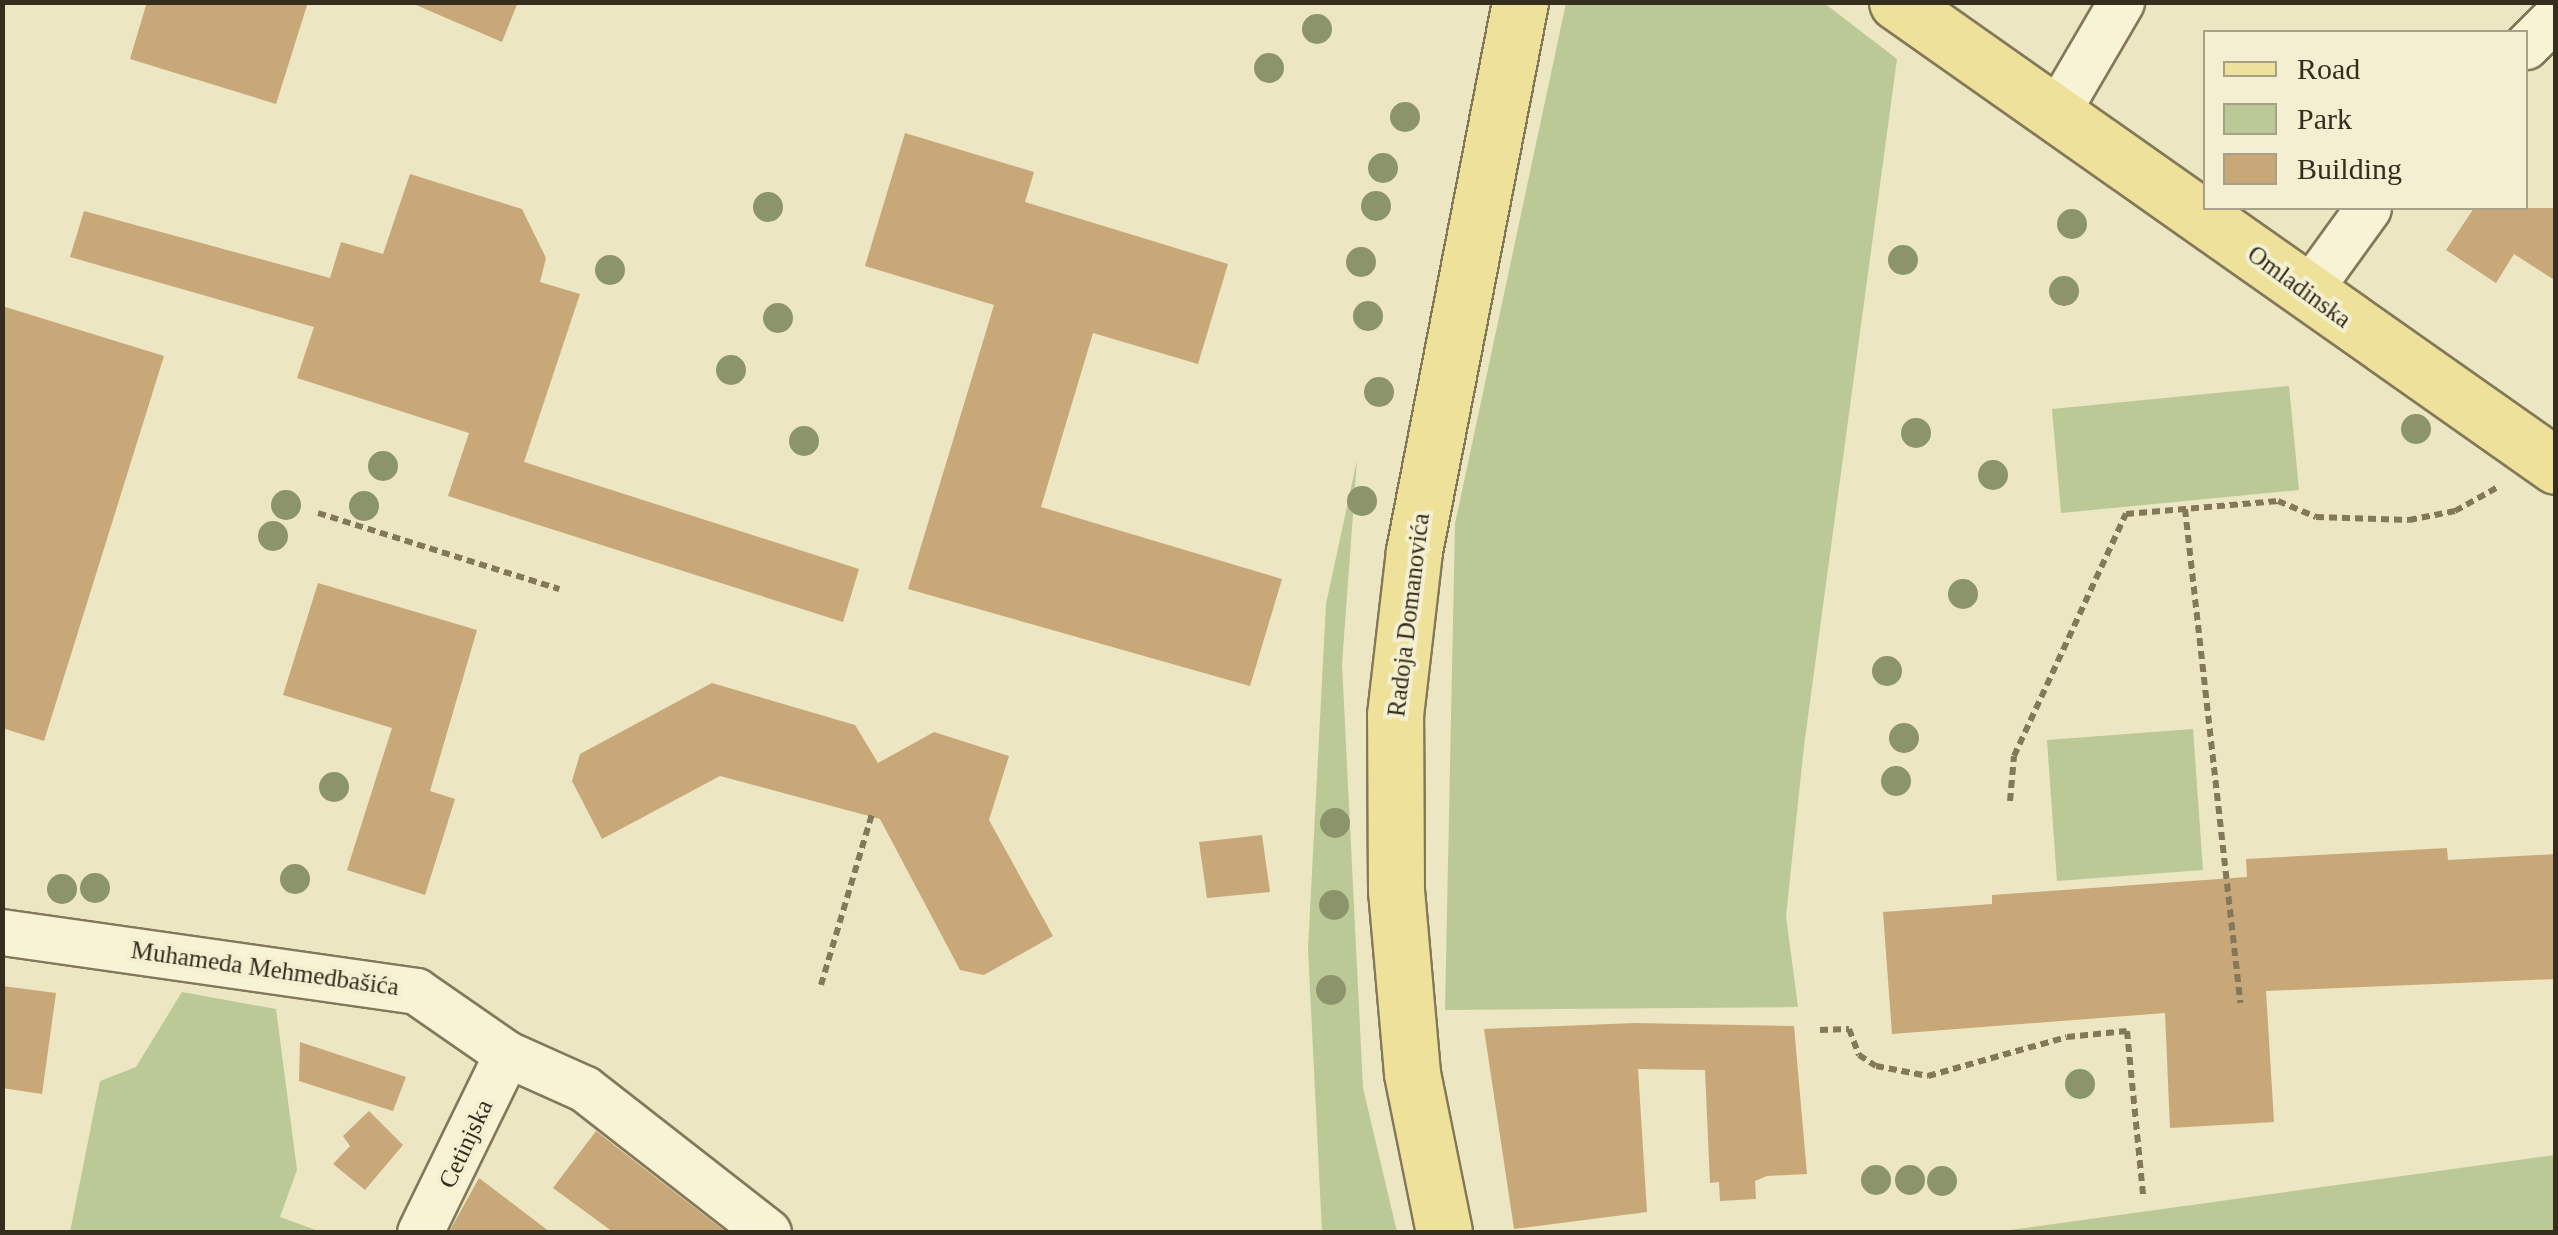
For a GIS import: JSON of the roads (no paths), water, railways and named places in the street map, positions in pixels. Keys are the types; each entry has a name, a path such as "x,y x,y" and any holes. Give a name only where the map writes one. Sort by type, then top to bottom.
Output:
{"main road":[{"name":"Radoja Domanovića","path":"1444,1232 1409,1040 1396,891 1395,715 1418,532 1520,2"},
{"name":"Omladinska","path":"1896,2 2308,291 2531,475"}],"street":[{"path":"2055,115 2121,2"},
{"path":"2528,44 2556,16"},
{"path":"2308,291 2367,210"},
{"name":"Muhameda Mehmedbašića","path":"2,932 383,982 446,1006 507,1054 585,1089 768,1232"},
{"name":"Cetinjska","path":"420,1232 507,1054"}]}
